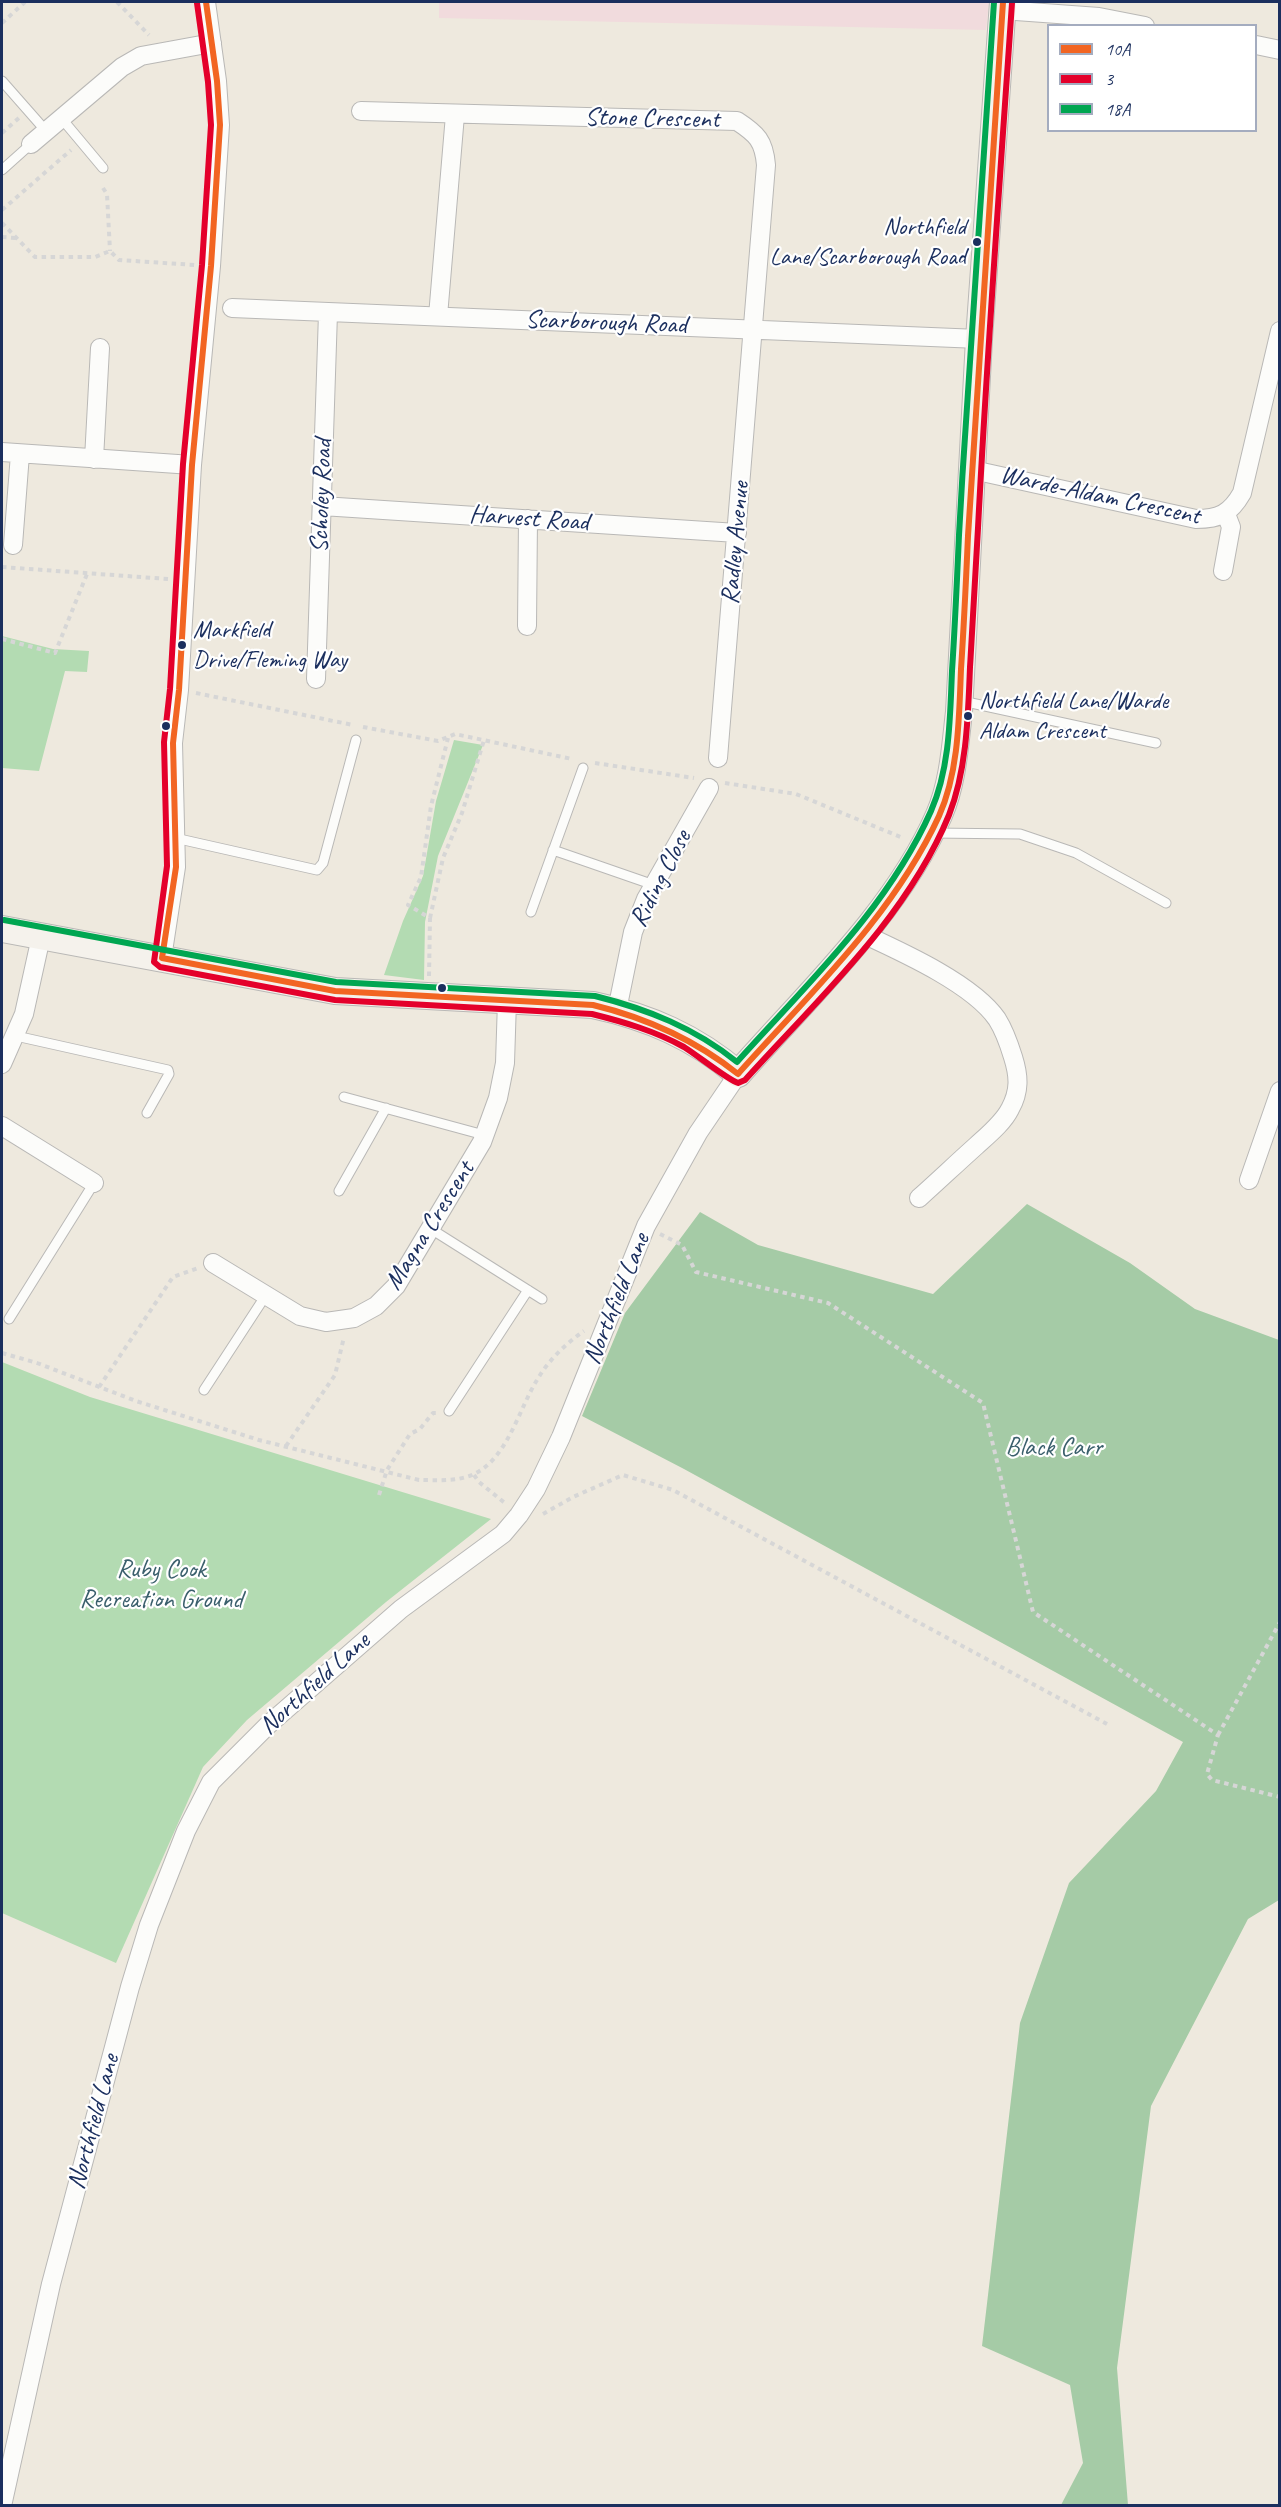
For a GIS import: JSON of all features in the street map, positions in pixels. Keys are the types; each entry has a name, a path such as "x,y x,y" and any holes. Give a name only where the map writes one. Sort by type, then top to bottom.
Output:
{"street":[{"path":"162,958 174,886 173,742 179,690 192,465 211,266 220,125 206,2"},
{"path":"1003,6 1099,17 1135,24"},
{"name":"Northfield Lane","path":"2,2505 51,2284 130,1987 149,1925 186,1831 210,1782 268,1725 401,1609 503,1534 519,1515 536,1489 561,1437 646,1226 698,1133 738,1074 863,934 901,884 940,813 954,760 960,701 979,339 1003,6"},
{"path":"31,144 122,67 141,56 212,43"},
{"path":"1257,45 1280,50"},
{"name":"Stone Crescent","path":"361,111 737,121 755,133 764,150 766,165 752,328"},
{"path":"438,316 455,115"},
{"name":"Scarborough Road","path":"232,308 979,339"},
{"name":"Scholey Road","path":"316,678 328,313"},
{"name":"Radley Avenue","path":"718,758 752,328"},
{"name":"Warde-Aldam Crescent","path":"973,470 1196,519 1214,519 1226,514 1242,493 1280,331"},
{"path":"94,459 100,348"},
{"path":"2,452 192,465"},
{"path":"13,545 20,454"},
{"name":"Harvest Road","path":"322,506 737,533"},
{"name":"Warde-Aldam Crescent","path":"1223,571 1231,527 1226,514"},
{"path":"527,626 528,519"},
{"name":"Riding Close","path":"617,1010 633,932 645,899 710,783"},
{"path":"2,929 303,986 428,996 594,1005 617,1010 682,1035 712,1051 738,1074"},
{"path":"863,934 920,961 953,981 982,1004 997,1019 1008,1042 1018,1073 1018,1094 1009,1112 994,1129 919,1198"},
{"path":"2,1064 16,1036 34,977 41,937"},
{"name":"Magna Crescent","path":"213,1263 300,1316 326,1322 354,1318 376,1306 396,1286 467,1169 484,1135 498,1098 505,1064 507,1001"},
{"path":"1249,1180 1280,1091"},
{"path":"2,1126 94,1183"}],"lane":[{"path":"2,81 46,131"},
{"path":"62,119 103,168"},
{"path":"2,170 31,144"},
{"path":"960,701 1156,743"},
{"path":"175,838 317,870 323,863 356,740"},
{"path":"531,912 585,765"},
{"path":"926,840 1020,834 1076,853 1166,903"},
{"path":"553,850 654,885"},
{"path":"16,1036 168,1070 169,1074 147,1113"},
{"path":"344,1096 484,1135"},
{"path":"339,1191 386,1108"},
{"path":"9,1319 94,1183"},
{"path":"431,1229 542,1299"},
{"path":"449,1411 528,1290"},
{"path":"204,1390 266,1295"}],"path":[{"path":"2,23 25,2"},
{"path":"117,2 152,38 160,51"},
{"path":"2,133 28,110"},
{"path":"2,210 74,148"},
{"path":"103,188 107,194 110,251 119,260 211,266"},
{"path":"2,223 35,257 95,257 110,251"},
{"path":"2,237 16,238"},
{"path":"2,567 184,580"},
{"path":"2,639 55,653 87,574"},
{"path":"179,690 438,741 456,734 576,760"},
{"path":"430,918 408,905 421,877 431,806 448,737"},
{"path":"428,996 430,918 443,858 462,813 484,740"},
{"path":"585,765 796,794 926,840"},
{"path":"646,1226 682,1245 696,1272 828,1303 983,1403 1034,1612 1218,1735"},
{"path":"99,1387 173,1277 213,1263"},
{"path":"2,1353 259,1440 419,1479 442,1481 474,1474 493,1460 514,1427 537,1380 566,1343 609,1314"},
{"path":"286,1446 335,1375 348,1319"},
{"path":"379,1495 387,1470 411,1434 420,1429 433,1413 449,1411"},
{"path":"474,1474 479,1482 529,1521 573,1497 623,1475 673,1490 1107,1724"},
{"path":"1280,1622 1218,1735 1207,1774 1212,1780 1280,1797"}],"shaded area":[{"path":"439,2 989,2 986,30 439,18"}],"green space":[{"path":"2,636 53,649 89,651 87,672 65,671 39,771 2,768"},
{"path":"454,740 483,745 438,856 425,922 424,980 384,975 403,921 423,876 436,801"},
{"name":"Black Carr","path":"1027,1204 1130,1263 1195,1309 1279,1340 1279,1900 1248,1919 1151,2106 1117,2368 1128,2505 1061,2505 1083,2463 1070,2385 982,2346 1020,2023 1069,1883 1156,1791 1183,1742 684,1469 582,1416 625,1313 700,1212 758,1245 933,1294"},
{"name":"Ruby Cook Recreation Ground","path":"2,1362 90,1397 491,1519 386,1602 247,1720 203,1767 116,1963 2,1913"}],"transit line":[{"name":"10A","path":"206,2 217,81 220,125 211,266 192,465 179,690 173,743 176,867 162,958 335,991 593,1005 632,1016 669,1031 704,1050 738,1074 848,952 898,887 939,816 951,781 958,725 976,402 1003,2"},
{"name":"18A","path":"4,920 336,982 595,996 670,1021 704,1039 737,1062 818,974 869,912 913,846 931,811 942,777 949,724 967,402 994,2"},
{"name":"3","path":"197,3 208,82 211,125 202,265 183,464 170,689 164,742 167,866 154,962 160,967 335,1000 592,1014 616,1020 673,1041 738,1083 745,1080 831,988 885,923 931,853 949,815 960,779 967,723 985,397 1012,3"}],"place":[{"name":"Northfield Lane/Scarborough Road","path":"977,242"},
{"name":"Markfield Drive/Fleming Way","path":"182,645"},
{"name":"Northfield Lane/Warde Aldam Crescent","path":"968,716"}]}
